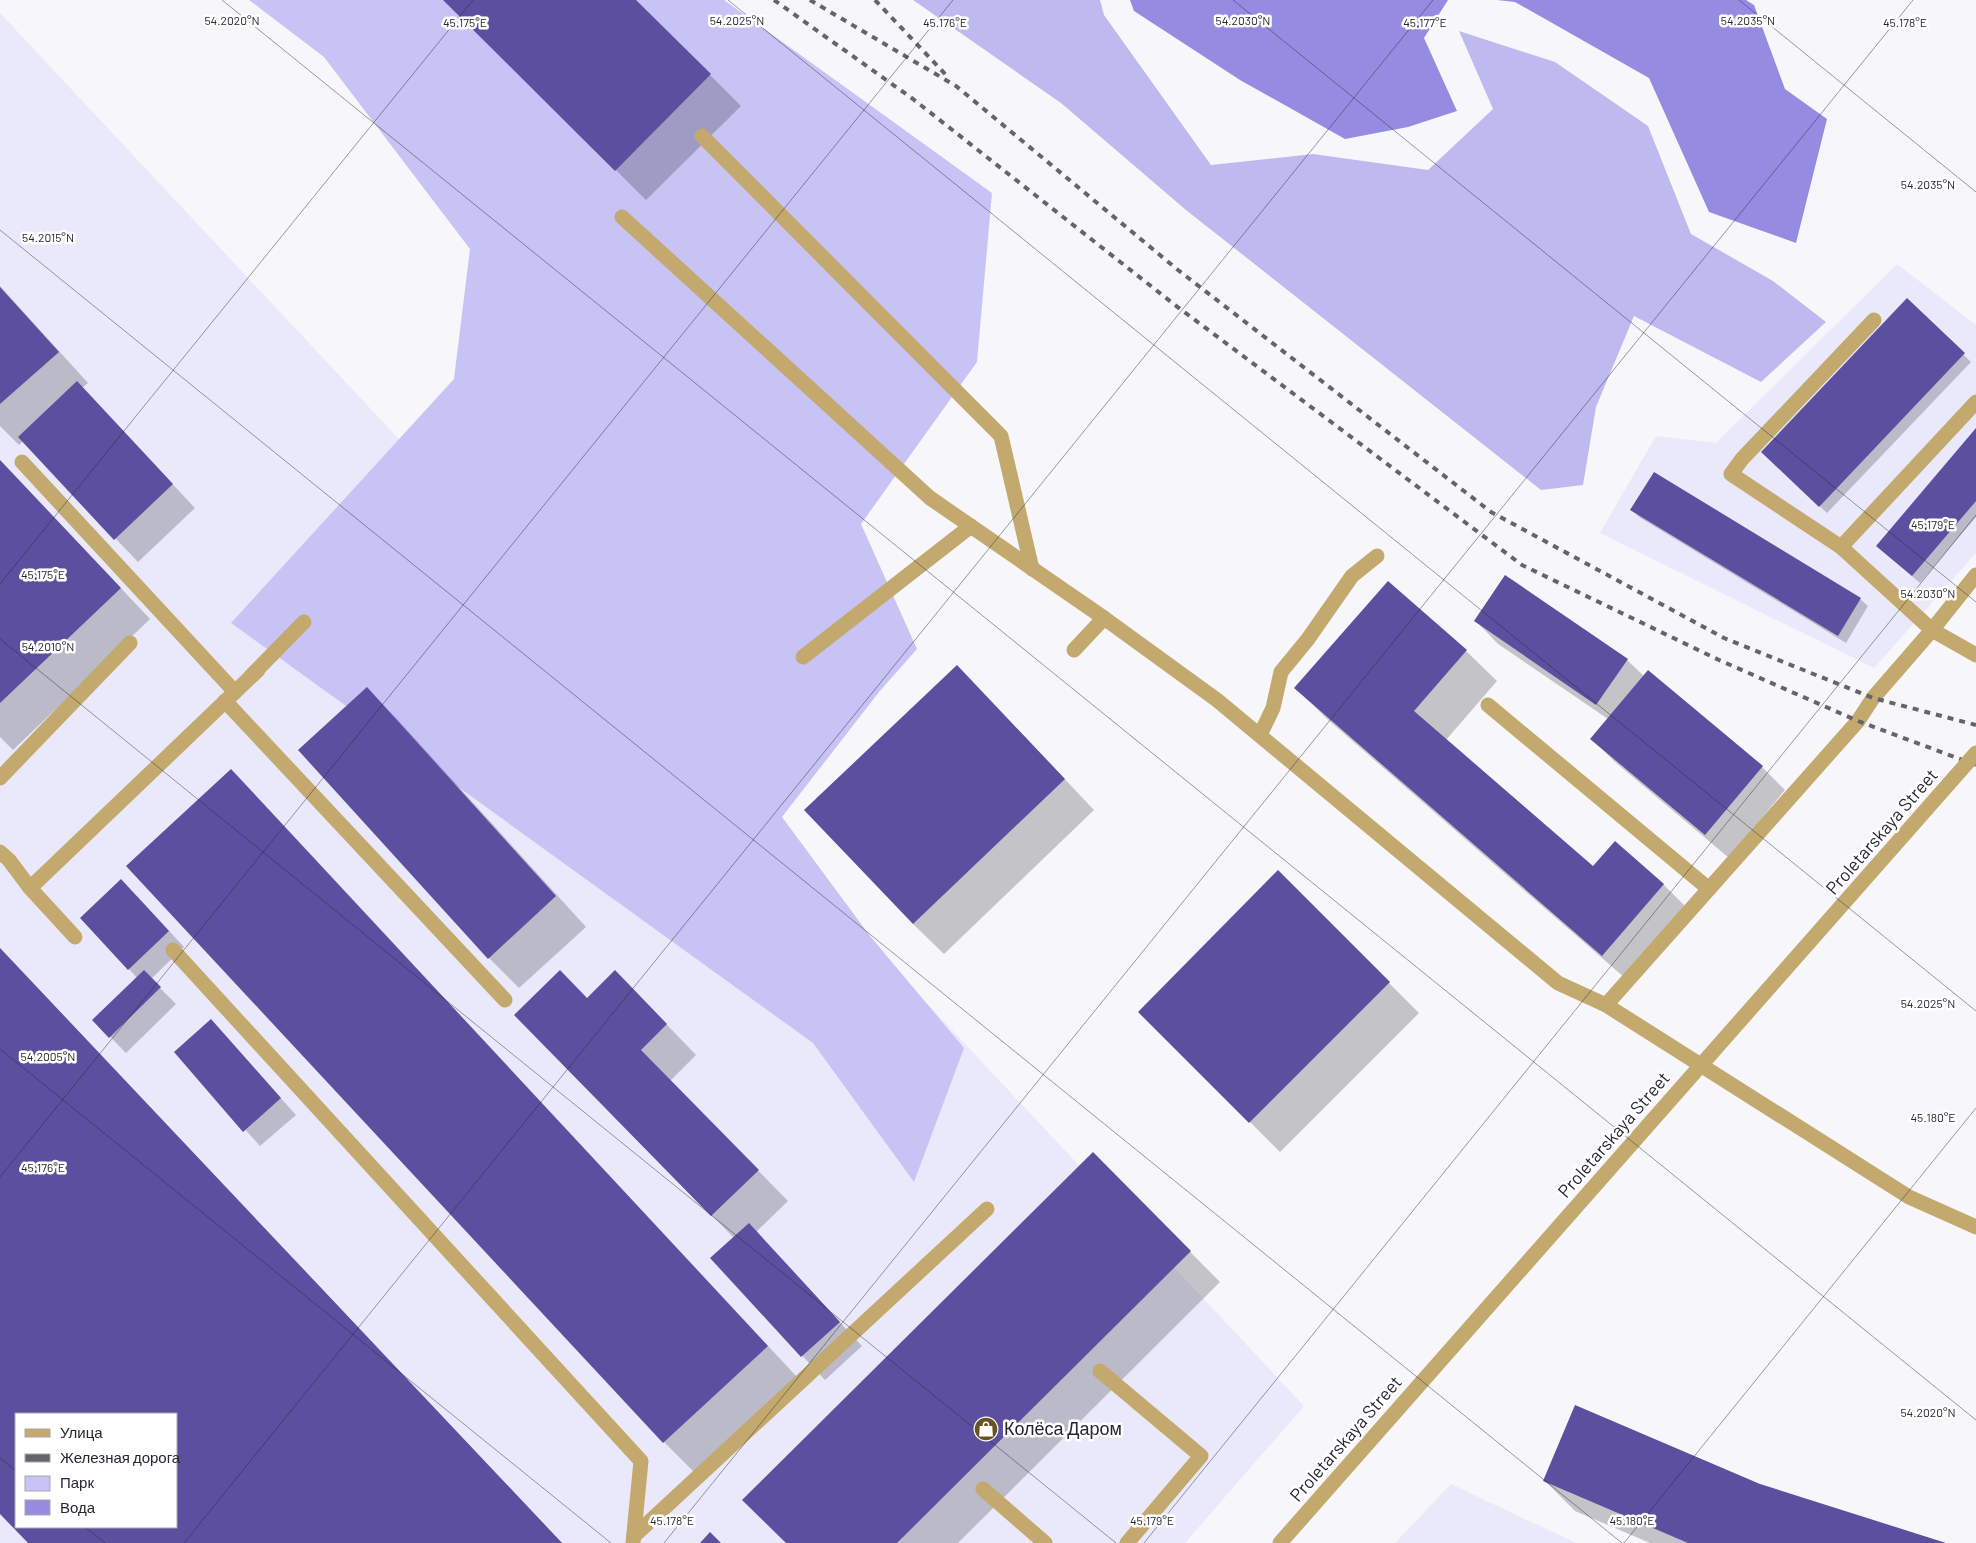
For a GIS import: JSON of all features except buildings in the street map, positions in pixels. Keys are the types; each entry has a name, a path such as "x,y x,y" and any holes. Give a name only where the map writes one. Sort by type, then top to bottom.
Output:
{"street":[{"path":"702,136 1001,436 1032,568"},
{"path":"622,217 930,498 1104,618 1218,700 1558,983 1606,1005 1909,1197 1976,1228"},
{"path":"1874,320 1742,459 1731,474 1841,547 1932,630 1976,655"},
{"path":"1841,547 1976,402"},
{"path":"22,462 230,697 505,1000"},
{"path":"803,657 971,526"},
{"path":"1260,735 1273,708 1280,672 1308,638 1352,576 1377,556"},
{"path":"1606,1005 1858,721 1873,698 1932,630 1976,575"},
{"path":"1074,650 1104,618"},
{"path":"30,888 254,674 304,622"},
{"path":"0,778 130,643"},
{"path":"1488,705 1709,889"},
{"name":"Proletarskaya Street","path":"1280,1543 1976,753"},
{"path":"0,852 75,937"},
{"path":"173,950 640,1461 634,1540"},
{"path":"634,1540 987,1208"},
{"path":"1100,1371 1201,1456 1127,1543"},
{"path":"983,1489 1045,1543"}],"shaded area":[{"path":"913,0 1100,0 1104,15 1211,165 1313,154 1428,170 1493,109 1459,31 1555,62 1648,126 1691,234 1773,281 1826,322 1761,382 1634,316 1596,407 1583,485 1541,490 1186,210 1061,103"},
{"path":"0,13 1304,1406 1185,1543 0,1543"},
{"path":"1897,264 1976,325 1976,553 1874,668 1600,533 1656,436 1716,443"},
{"path":"1451,1484 1576,1543 1395,1543"}],"green space":[{"path":"249,0 724,0 992,193 977,362 861,524 917,649 879,692 782,817 870,936 964,1048 914,1182 813,1043 231,623 454,379 470,249 324,57"}],"water":[{"path":"1130,0 1448,0 1424,38 1457,111 1408,127 1345,139 1240,80 1134,11"},
{"path":"1497,0 1746,0 1754,5 1785,89 1827,119 1796,243 1709,212 1649,78 1515,2"}],"railway":[{"path":"774,0 913,99 1175,305 1522,565 1719,660 1858,721 1976,765"},
{"path":"810,0 956,86 1178,270 1491,512 1724,638 1873,698 1976,725"},
{"path":"875,0 948,77"}],"place":[{"name":"Колёса Даром","path":"986,1429"}]}
